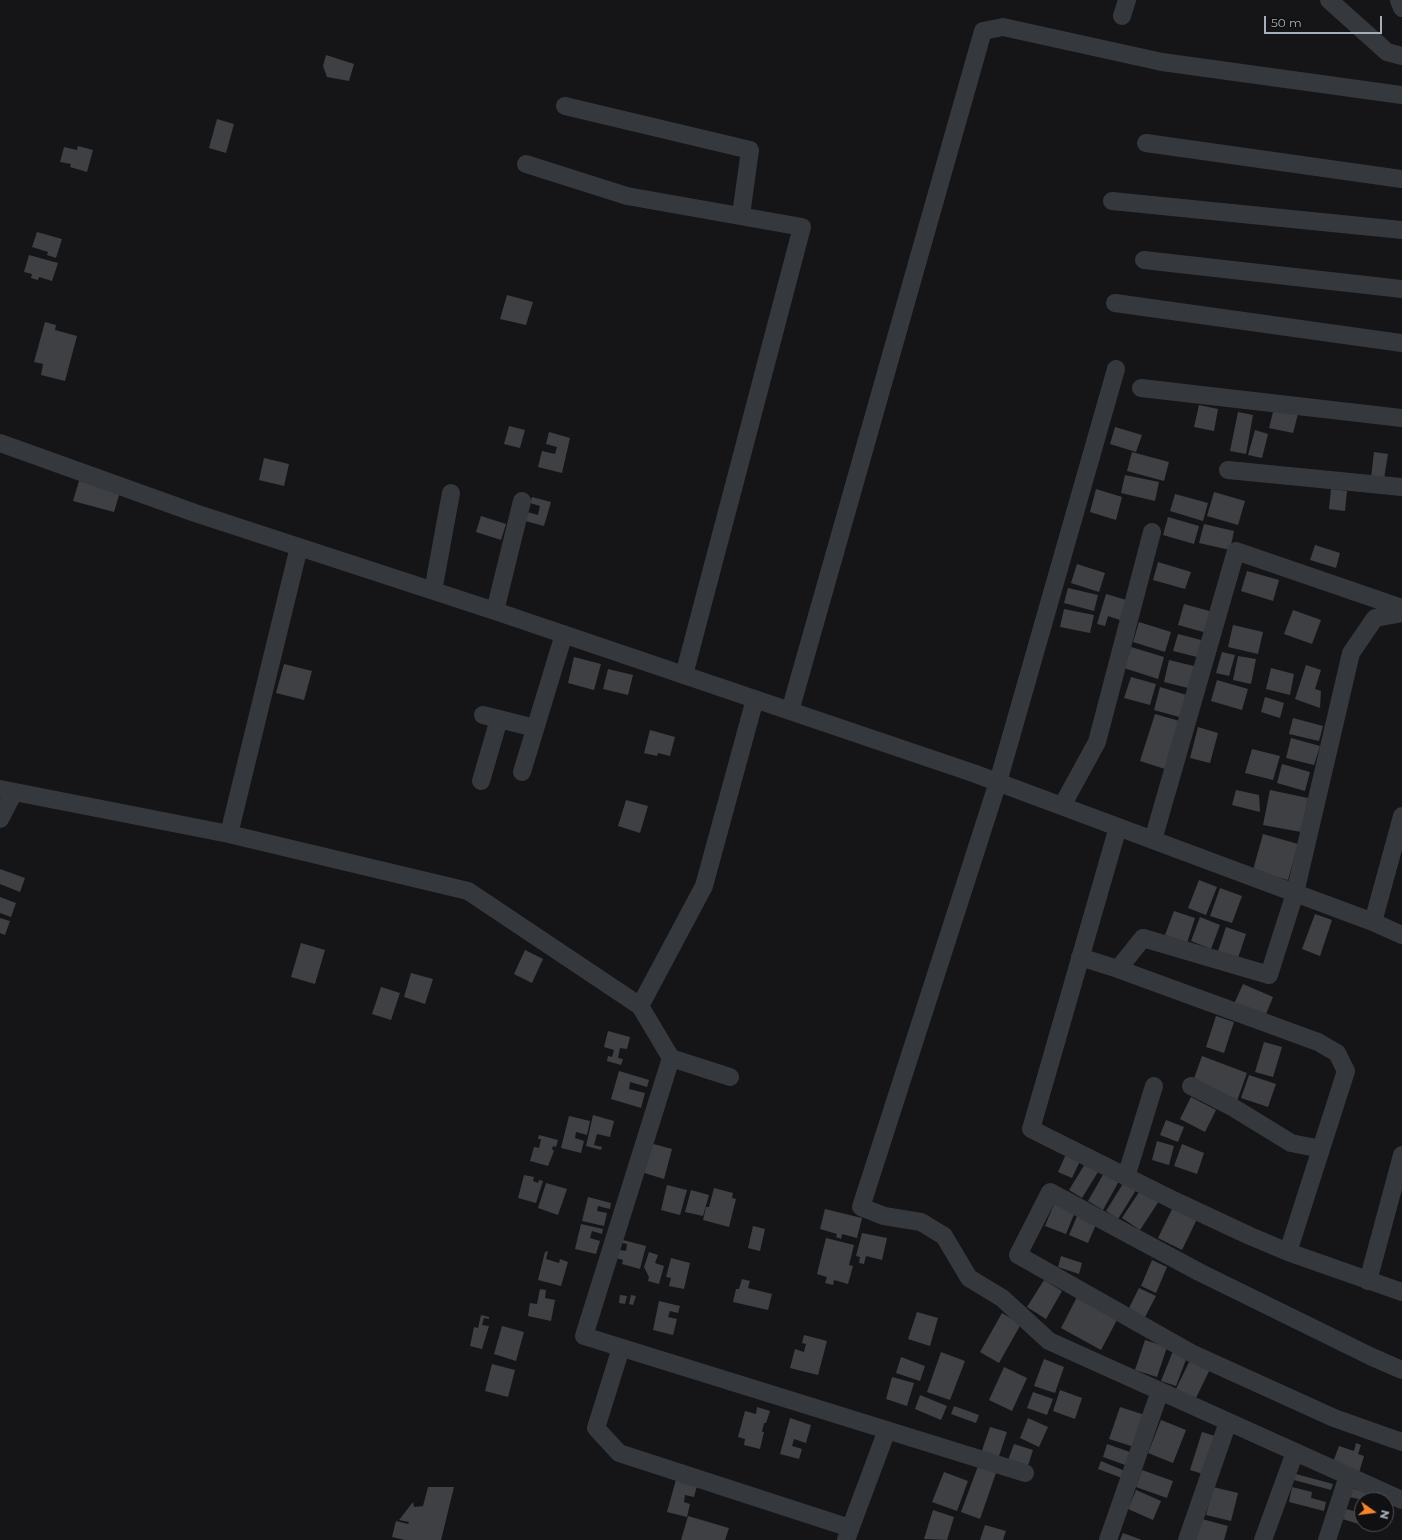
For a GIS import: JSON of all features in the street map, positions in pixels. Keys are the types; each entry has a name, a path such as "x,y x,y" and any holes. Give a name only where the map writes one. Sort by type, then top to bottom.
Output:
{"street":[{"path":"1329,0 1387,52 1402,56"},
{"path":"1399,0 1402,8"},
{"path":"790,711 983,32 1003,27 1162,62 1402,95"},
{"path":"565,106 750,150 742,215"},
{"path":"1146,143 1402,179"},
{"path":"526,164 627,196 742,215 802,227 684,675"},
{"path":"1112,201 1402,230"},
{"path":"1144,260 1402,289"},
{"path":"1115,303 1402,343"},
{"path":"1116,369 998,782 861,1207 884,1216 921,1222 944,1236 969,1278 1002,1298 1049,1341 1402,1500"},
{"path":"1141,388 1402,418"},
{"path":"0,443 195,513 495,610 998,782 1373,922 1402,935"},
{"path":"1228,470 1402,487"},
{"path":"433,591 452,493"},
{"path":"495,610 522,501"},
{"path":"1062,806 1097,742 1152,532"},
{"path":"229,834 299,547"},
{"path":"1153,840 1236,551 1402,608"},
{"path":"1118,970 1143,938 1269,974 1295,893 1351,653 1375,618 1402,613"},
{"path":"522,772 564,634"},
{"path":"640,1006 704,886 755,699"},
{"path":"481,781 491,717 535,728"},
{"path":"0,819 7,790 229,834 468,891 640,1006 671,1058 730,1077"},
{"path":"1373,922 1402,816"},
{"path":"1118,827 1030,1129 1173,1200 1288,1252 1402,1292"},
{"path":"1080,957 1318,1042 1337,1053 1346,1071 1288,1252"},
{"path":"671,1058 584,1336 1025,1473"},
{"path":"1126,1177 1154,1086"},
{"path":"1191,1086 1234,1108 1291,1143 1321,1149"},
{"path":"1368,1281 1402,1155"},
{"path":"1402,1370 1372,1357 1199,1272 1050,1192 1018,1256 1193,1354 1334,1418 1402,1442"},
{"path":"621,1348 596,1428 619,1453 848,1534 887,1430"},
{"path":"1108,1540 1160,1391"},
{"path":"1187,1540 1228,1422"},
{"path":"1263,1540 1295,1452"},
{"path":"1327,1540 1348,1476"}],"building":[{"path":"326,55 354,64 349,81 327,77 323,66"},
{"path":"217,119 234,124 226,153 209,148"},
{"path":"78,146 93,150 87,172 70,167 71,164 60,162 64,147 77,150"},
{"path":"37,232 62,239 56,258 47,255 48,252 32,247"},
{"path":"29,255 58,263 52,281 39,277 38,280 31,278 32,274 24,272"},
{"path":"507,295 533,302 526,325 500,319"},
{"path":"45,322 56,325 55,330 77,336 65,381 41,375 43,364 34,362"},
{"path":"1199,405 1218,409 1214,431 1194,427"},
{"path":"1274,408 1298,414 1293,433 1269,428"},
{"path":"1238,412 1253,415 1246,454 1230,451"},
{"path":"509,426 525,430 520,448 504,444"},
{"path":"1115,427 1142,435 1136,452 1110,444"},
{"path":"1255,430 1268,434 1262,458 1248,455"},
{"path":"549,432 570,438 562,473 538,467 542,451 555,454 557,447 546,444"},
{"path":"1132,452 1169,462 1164,481 1127,471"},
{"path":"1374,452 1388,454 1384,479 1371,478"},
{"path":"264,458 289,464 284,486 259,480"},
{"path":"1125,475 1159,482 1155,501 1121,493"},
{"path":"79,481 120,492 114,512 73,501"},
{"path":"1096,489 1122,497 1116,520 1090,512"},
{"path":"1331,489 1347,491 1345,511 1329,509"},
{"path":"1214,492 1245,501 1238,525 1207,516"},
{"path":"1175,494 1208,503 1203,521 1170,511"},
{"path":"532,497 551,502 544,526 525,521 527,512 538,515 540,506 530,503"},
{"path":"481,516 506,524 501,540 476,532"},
{"path":"1168,517 1199,526 1194,544 1163,535"},
{"path":"1204,524 1234,531 1230,550 1199,543"},
{"path":"1315,545 1340,553 1336,568 1310,560"},
{"path":"1158,562 1191,572 1185,589 1153,580"},
{"path":"1077,564 1105,573 1099,592 1071,583"},
{"path":"1247,571 1279,580 1273,601 1241,591"},
{"path":"1068,588 1098,595 1094,611 1064,603"},
{"path":"1106,594 1130,601 1123,621 1108,616 1105,626 1097,624"},
{"path":"1184,604 1213,612 1207,633 1178,625"},
{"path":"1064,609 1094,615 1090,633 1060,627"},
{"path":"1293,610 1321,620 1312,644 1284,634"},
{"path":"1139,622 1171,632 1165,652 1133,642"},
{"path":"1233,625 1263,632 1258,654 1228,647"},
{"path":"1178,634 1205,641 1201,658 1173,651"},
{"path":"1131,647 1164,657 1158,679 1124,668"},
{"path":"1222,652 1235,655 1229,676 1216,673"},
{"path":"1238,656 1256,659 1251,684 1233,680"},
{"path":"574,657 601,664 594,690 568,683"},
{"path":"1169,660 1198,667 1192,689 1164,682"},
{"path":"284,664 312,671 304,700 276,693"},
{"path":"1306,665 1321,670 1315,689 1321,691 1320,708 1295,699"},
{"path":"1271,668 1294,674 1290,695 1266,689"},
{"path":"608,669 633,675 628,695 603,689"},
{"path":"1131,677 1156,684 1150,705 1124,698"},
{"path":"1217,680 1248,689 1242,710 1211,701"},
{"path":"1160,687 1190,696 1183,718 1154,710"},
{"path":"1265,697 1284,703 1280,718 1261,712"},
{"path":"1155,714 1183,722 1168,770 1140,761"},
{"path":"1293,718 1323,726 1319,741 1289,734"},
{"path":"1198,727 1218,733 1210,763 1190,758"},
{"path":"650,730 675,737 670,756 658,753 657,756 644,753"},
{"path":"1291,738 1320,746 1314,765 1286,758"},
{"path":"1252,749 1280,756 1273,780 1245,773"},
{"path":"1282,764 1310,772 1305,791 1277,783"},
{"path":"1236,790 1259,795 1260,812 1232,805"},
{"path":"1270,790 1308,798 1301,832 1263,825"},
{"path":"626,800 648,806 640,833 618,826"},
{"path":"1263,834 1298,844 1288,880 1253,870"},
{"path":"0,869 25,878 20,892 0,884"},
{"path":"1199,880 1217,887 1206,915 1188,908"},
{"path":"1220,888 1242,896 1232,923 1210,916"},
{"path":"0,897 16,903 11,917 0,913"},
{"path":"1174,911 1195,918 1187,943 1165,935"},
{"path":"1315,914 1332,920 1320,956 1302,949"},
{"path":"1200,917 1220,925 1211,949 1191,941"},
{"path":"0,918 10,921 5,935 0,933"},
{"path":"1226,927 1246,934 1237,961 1217,954"},
{"path":"301,943 325,950 315,984 291,977"},
{"path":"525,950 543,959 532,983 514,974"},
{"path":"411,973 433,979 425,1004 404,997"},
{"path":"1243,984 1273,997 1264,1019 1233,1006"},
{"path":"381,987 400,993 391,1020 372,1014"},
{"path":"1216,1016 1234,1022 1224,1053 1206,1047"},
{"path":"608,1031 630,1037 627,1049 620,1048 618,1058 623,1059 621,1065 607,1061 608,1056 612,1057 614,1050 604,1047"},
{"path":"1264,1042 1282,1047 1273,1077 1255,1072"},
{"path":"1202,1056 1247,1073 1237,1101 1192,1084"},
{"path":"619,1071 649,1080 647,1087 630,1082 629,1089 645,1093 641,1108 611,1099"},
{"path":"1249,1075 1276,1084 1268,1107 1241,1098"},
{"path":"1191,1097 1216,1110 1205,1132 1180,1119"},
{"path":"593,1115 614,1121 610,1137 597,1134 594,1145 602,1147 601,1150 586,1146"},
{"path":"569,1116 590,1121 587,1135 576,1132 575,1138 584,1141 581,1153 561,1148"},
{"path":"1166,1120 1184,1127 1178,1142 1160,1135"},
{"path":"539,1135 558,1140 556,1147 553,1146 552,1149 554,1151 548,1166 530,1161 534,1147 539,1148 541,1139 538,1139"},
{"path":"1157,1141 1174,1146 1169,1165 1152,1160"},
{"path":"646,1142 672,1149 664,1179 638,1171"},
{"path":"1182,1144 1204,1153 1197,1174 1174,1166"},
{"path":"1067,1152 1081,1159 1072,1178 1058,1172"},
{"path":"1088,1159 1101,1167 1082,1198 1069,1190"},
{"path":"1104,1173 1119,1181 1103,1210 1088,1201"},
{"path":"524,1175 534,1177 533,1181 538,1183 539,1180 543,1181 536,1203 518,1198"},
{"path":"1124,1182 1136,1190 1118,1219 1106,1211"},
{"path":"546,1183 567,1189 558,1215 538,1208"},
{"path":"667,1185 687,1190 680,1215 661,1210"},
{"path":"714,1188 733,1193 732,1198 736,1199 729,1227 703,1220 706,1207 709,1207"},
{"path":"1141,1189 1159,1201 1140,1230 1122,1218"},
{"path":"691,1190 709,1195 703,1216 685,1212"},
{"path":"588,1197 611,1203 610,1209 598,1206 597,1211 607,1213 604,1226 582,1221"},
{"path":"1054,1204 1075,1212 1066,1234 1045,1226"},
{"path":"1173,1207 1197,1219 1182,1250 1158,1238"},
{"path":"825,1209 862,1218 857,1238 842,1234 841,1239 836,1237 837,1234 820,1229"},
{"path":"1078,1214 1097,1222 1088,1243 1069,1235"},
{"path":"581,1224 603,1229 602,1234 592,1231 590,1238 600,1241 596,1254 575,1249"},
{"path":"753,1226 765,1229 760,1251 748,1248"},
{"path":"862,1233 887,1238 882,1260 866,1256 864,1264 859,1263 860,1257 856,1256"},
{"path":"826,1238 854,1245 849,1265 853,1266 848,1284 834,1280 833,1285 825,1283 827,1277 817,1274"},
{"path":"619,1239 646,1246 640,1269 622,1264 623,1260 612,1257 614,1249 626,1251 627,1244 618,1242"},
{"path":"548,1251 546,1259 559,1263 560,1259 568,1262 561,1286 538,1280 545,1252"},
{"path":"649,1252 658,1255 655,1263 664,1266 659,1284 648,1281 649,1277 644,1267"},
{"path":"1061,1256 1082,1263 1079,1274 1058,1267"},
{"path":"671,1258 690,1263 684,1289 669,1286 671,1278 666,1277"},
{"path":"1152,1260 1167,1267 1156,1293 1141,1286"},
{"path":"742,1279 750,1281 748,1288 772,1294 768,1310 733,1302 736,1289 739,1289"},
{"path":"1044,1280 1062,1291 1046,1319 1027,1307"},
{"path":"1139,1288 1156,1296 1144,1319 1128,1310"},
{"path":"540,1289 546,1290 545,1298 555,1300 551,1321 528,1316 530,1303 537,1304"},
{"path":"620,1295 627,1296 625,1304 619,1303"},
{"path":"631,1295 636,1296 633,1305 629,1304"},
{"path":"1077,1297 1118,1318 1101,1350 1061,1328"},
{"path":"659,1301 680,1306 678,1313 670,1311 668,1317 677,1319 673,1335 653,1330"},
{"path":"917,1312 938,1318 930,1346 908,1339"},
{"path":"1002,1313 1021,1324 999,1363 980,1352"},
{"path":"481,1315 489,1317 489,1319 484,1318 482,1325 489,1326 482,1349 470,1346 474,1327 478,1328"},
{"path":"502,1326 524,1332 516,1361 494,1354"},
{"path":"804,1335 827,1341 818,1375 790,1368 795,1349 804,1352 806,1344 802,1343"},
{"path":"1145,1340 1167,1347 1157,1377 1135,1370"},
{"path":"1173,1351 1187,1357 1176,1386 1161,1381"},
{"path":"941,1352 965,1361 950,1400 927,1392"},
{"path":"901,1357 925,1366 920,1381 896,1373"},
{"path":"1191,1358 1211,1367 1195,1400 1175,1391"},
{"path":"1044,1359 1064,1367 1055,1393 1034,1386"},
{"path":"492,1364 515,1370 508,1397 485,1391"},
{"path":"1004,1367 1027,1378 1012,1411 989,1400"},
{"path":"892,1377 914,1383 907,1406 886,1399"},
{"path":"1060,1390 1082,1398 1075,1419 1053,1411"},
{"path":"1033,1392 1053,1399 1047,1415 1027,1408"},
{"path":"920,1395 947,1406 941,1420 915,1409"},
{"path":"954,1406 979,1415 976,1423 951,1414"},
{"path":"757,1407 770,1411 766,1423 764,1423 762,1432 764,1432 760,1449 744,1445 745,1439 738,1437 745,1411 756,1414"},
{"path":"1120,1407 1145,1415 1134,1447 1109,1439"},
{"path":"790,1418 811,1425 806,1443 794,1439 792,1446 802,1449 799,1459 780,1454"},
{"path":"1028,1418 1048,1427 1039,1447 1020,1438"},
{"path":"1161,1420 1186,1430 1173,1463 1148,1453"},
{"path":"990,1427 1007,1432 998,1459 981,1453"},
{"path":"1202,1432 1215,1436 1203,1474 1190,1470"},
{"path":"1356,1443 1361,1445 1358,1454 1364,1456 1359,1473 1332,1465 1339,1446 1354,1451"},
{"path":"1014,1444 1033,1450 1027,1469 1007,1463"},
{"path":"1107,1444 1133,1453 1128,1466 1103,1457"},
{"path":"1101,1461 1125,1471 1122,1478 1098,1469"},
{"path":"978,1466 996,1473 980,1519 961,1512"},
{"path":"1142,1470 1173,1481 1167,1498 1136,1487"},
{"path":"944,1472 968,1481 957,1511 932,1502"},
{"path":"1296,1474 1333,1484 1331,1490 1294,1480"},
{"path":"677,1476 698,1482 694,1497 685,1495 684,1502 690,1504 687,1517 667,1512"},
{"path":"428,1487 454,1487 441,1540 405,1540 392,1537 396,1521 408,1524 409,1522 399,1520 413,1502 414,1507 423,1506"},
{"path":"1213,1487 1238,1493 1231,1521 1206,1515"},
{"path":"1292,1487 1312,1492 1311,1498 1326,1502 1324,1511 1289,1502"},
{"path":"1351,1488 1367,1492 1354,1492 1354,1498 1349,1497"},
{"path":"1136,1490 1161,1501 1153,1520 1128,1509"},
{"path":"1342,1508 1354,1511 1354,1523 1339,1518"},
{"path":"933,1510 954,1517 947,1540 924,1539"},
{"path":"688,1516 729,1528 725,1540 681,1540"},
{"path":"1202,1519 1228,1526 1224,1540 1196,1540"},
{"path":"985,1525 1006,1531 1003,1540 980,1540"},
{"path":"1123,1533 1142,1540 1120,1540"}]}
